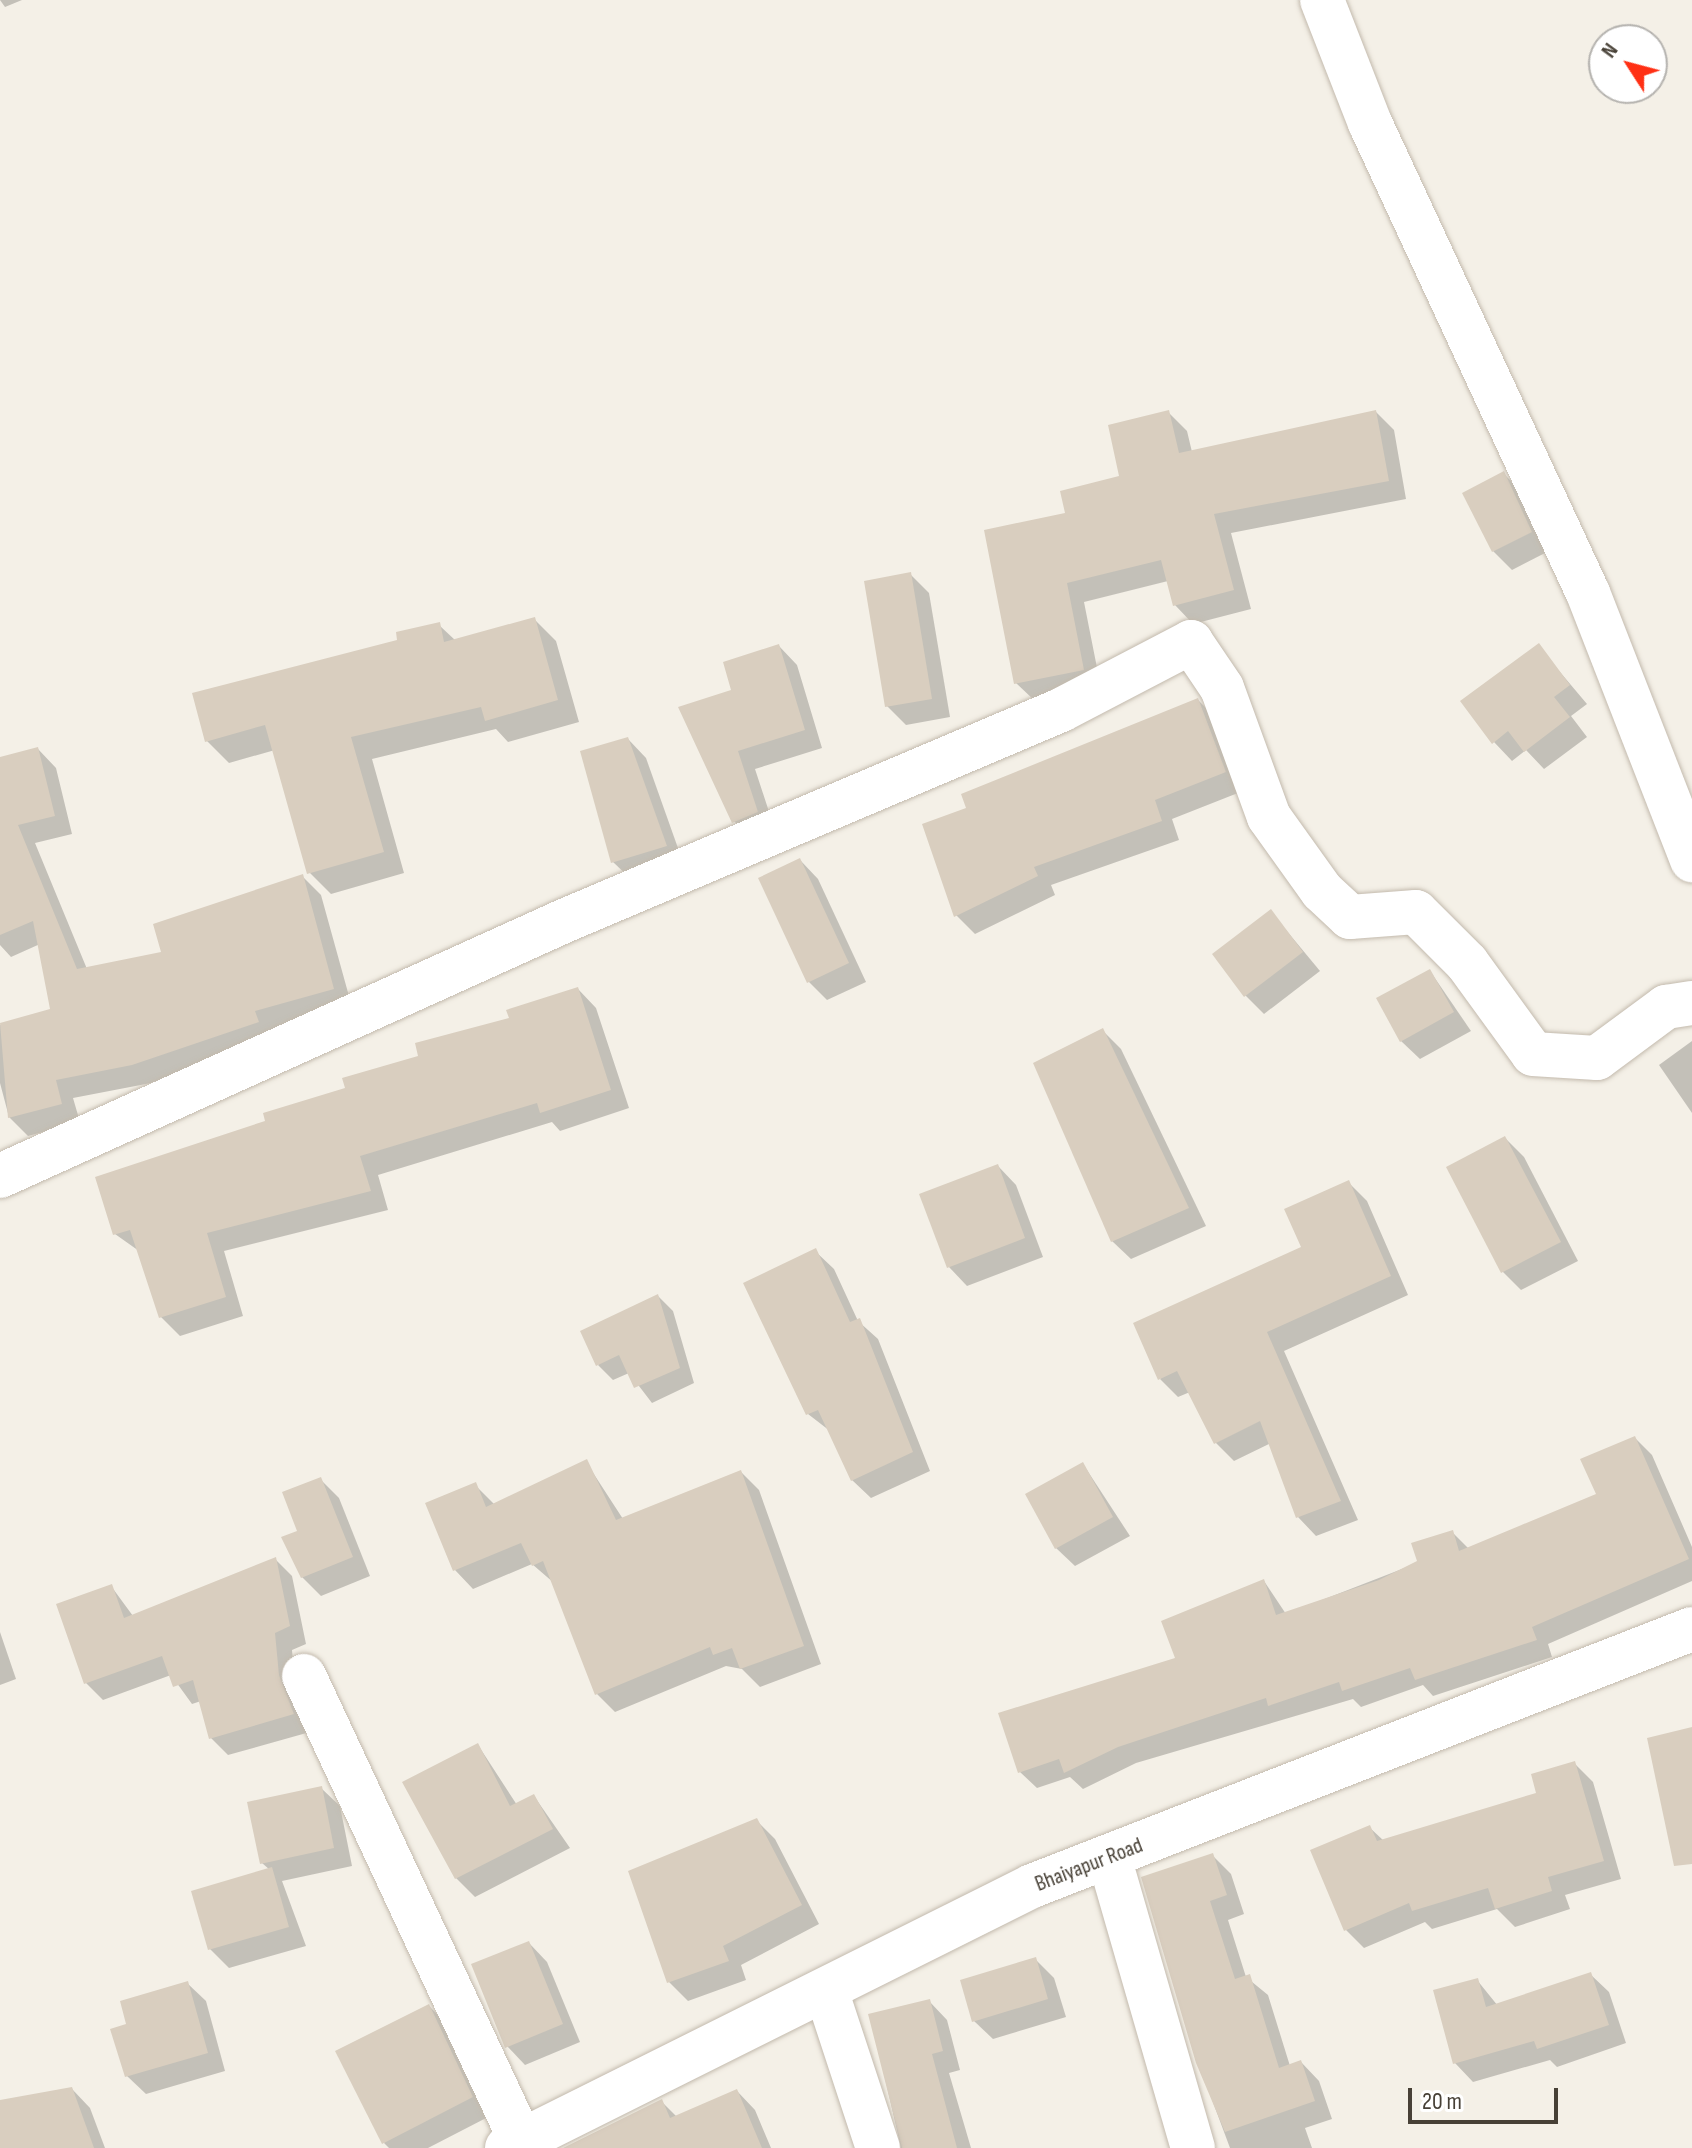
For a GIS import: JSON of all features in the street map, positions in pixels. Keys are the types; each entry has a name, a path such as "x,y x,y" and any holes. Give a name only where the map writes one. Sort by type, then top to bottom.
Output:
{"street":[{"path":"1322,0 1370,123 1588,593 1692,860"},
{"path":"0,1176 564,921 1061,710 1191,642 1222,688 1269,817 1322,891 1350,917 1416,912 1467,963 1533,1054 1597,1058 1666,1007 1692,1003"},
{"name":"Bhaiyapur Road","path":"514,2144 1032,1886 1692,1629"},
{"path":"304,1676 514,2144"},
{"path":"1109,1857 1193,2148"},
{"path":"826,1990 878,2148"}],"building":[{"path":"1169,410 1179,453 1376,410 1389,481 1214,514 1234,590 1173,606 1161,560 1067,583 1084,670 1014,684 984,530 1065,513 1060,491 1119,476 1108,425"},
{"path":"1504,471 1532,532 1492,552 1462,493"},
{"path":"911,572 932,699 885,707 864,581"},
{"path":"535,617 558,700 485,721 481,707 351,737 384,852 307,874 265,725 205,742 192,693 397,640 396,632 440,622 444,642"},
{"path":"1539,643 1570,685 1554,697 1570,717 1524,752 1508,731 1492,744 1460,701"},
{"path":"779,644 805,730 738,751 758,812 732,823 678,707 731,690 723,662"},
{"path":"1198,698 1226,772 1155,800 1162,821 1034,867 1038,876 954,917 922,824 966,808 961,794"},
{"path":"628,737 667,846 611,863 580,751"},
{"path":"38,747 55,816 18,825 77,969 161,952 153,924 303,874 334,989 255,1011 259,1022 132,1065 56,1080 62,1104 8,1118 0,1023 50,1009 33,921 0,935 0,757"},
{"path":"800,858 849,963 807,983 758,878"},
{"path":"1271,909 1303,952 1244,997 1212,954"},
{"path":"1430,969 1454,1012 1400,1042 1376,998"},
{"path":"578,987 611,1090 540,1113 537,1103 360,1156 371,1191 207,1233 226,1297 159,1318 130,1230 113,1235 95,1177 265,1121 263,1113 345,1088 342,1078 418,1056 415,1043 509,1018 506,1010"},
{"path":"1103,1028 1189,1208 1111,1242 1033,1063"},
{"path":"1505,1136 1561,1242 1501,1273 1446,1167"},
{"path":"998,1164 1025,1238 947,1268 919,1194"},
{"path":"1349,1180 1391,1276 1267,1332 1341,1501 1296,1518 1260,1421 1214,1444 1177,1371 1158,1380 1133,1323 1301,1247 1284,1209"},
{"path":"816,1248 850,1322 860,1318 913,1452 851,1481 818,1410 806,1415 743,1283"},
{"path":"658,1294 680,1368 634,1388 619,1355 596,1366 580,1331"},
{"path":"1635,1436 1689,1559 1532,1627 1537,1640 1415,1680 1410,1668 1342,1691 1339,1682 1268,1706 1266,1698 1118,1747 1064,1773 1059,1759 1018,1773 998,1713 1175,1658 1161,1621 1264,1579 1276,1615 1379,1580 1417,1561 1411,1543 1453,1530 1459,1551 1596,1494 1580,1459"},
{"path":"587,1459 616,1520 741,1470 804,1646 740,1669 732,1648 713,1655 710,1647 595,1695 543,1561 532,1566 521,1543 453,1571 425,1503 476,1482 486,1507"},
{"path":"1083,1462 1113,1517 1055,1549 1025,1494"},
{"path":"321,1477 353,1557 301,1578 281,1537 297,1531 282,1492"},
{"path":"276,1557 290,1626 275,1633 279,1675 294,1714 209,1739 193,1680 173,1687 162,1656 84,1684 56,1604 112,1584 124,1618"},
{"path":"1692,1727 1692,1864 1674,1866 1647,1738"},
{"path":"478,1743 510,1806 534,1794 553,1829 455,1879 402,1782"},
{"path":"1575,1761 1604,1861 1548,1877 1552,1891 1495,1909 1488,1888 1412,1911 1409,1903 1344,1931 1310,1850 1370,1825 1377,1841 1536,1793 1531,1774"},
{"path":"322,1786 334,1848 260,1864 247,1802"},
{"path":"757,1818 802,1905 723,1946 729,1961 667,1983 628,1871"},
{"path":"1213,1853 1227,1895 1210,1901 1235,1979 1250,1974 1279,2068 1301,2060 1315,2101 1225,2132 1196,2063 1141,1877"},
{"path":"272,1867 289,1927 208,1950 191,1891"},
{"path":"529,1941 563,2024 505,2048 471,1964"},
{"path":"1036,1957 1048,1999 972,2022 960,1980"},
{"path":"1591,1972 1609,2025 1537,2049 1534,2041 1453,2064 1433,1990 1478,1978 1486,2007"},
{"path":"188,1981 208,2053 125,2077 110,2029 126,2024 120,2001"},
{"path":"930,1999 943,2051 932,2054 957,2148 902,2148 868,2014"},
{"path":"429,2004 473,2097 382,2144 335,2051"},
{"path":"72,2087 94,2148 0,2148 0,2100"},
{"path":"737,2089 762,2148 563,2148 662,2099 670,2118"}]}
